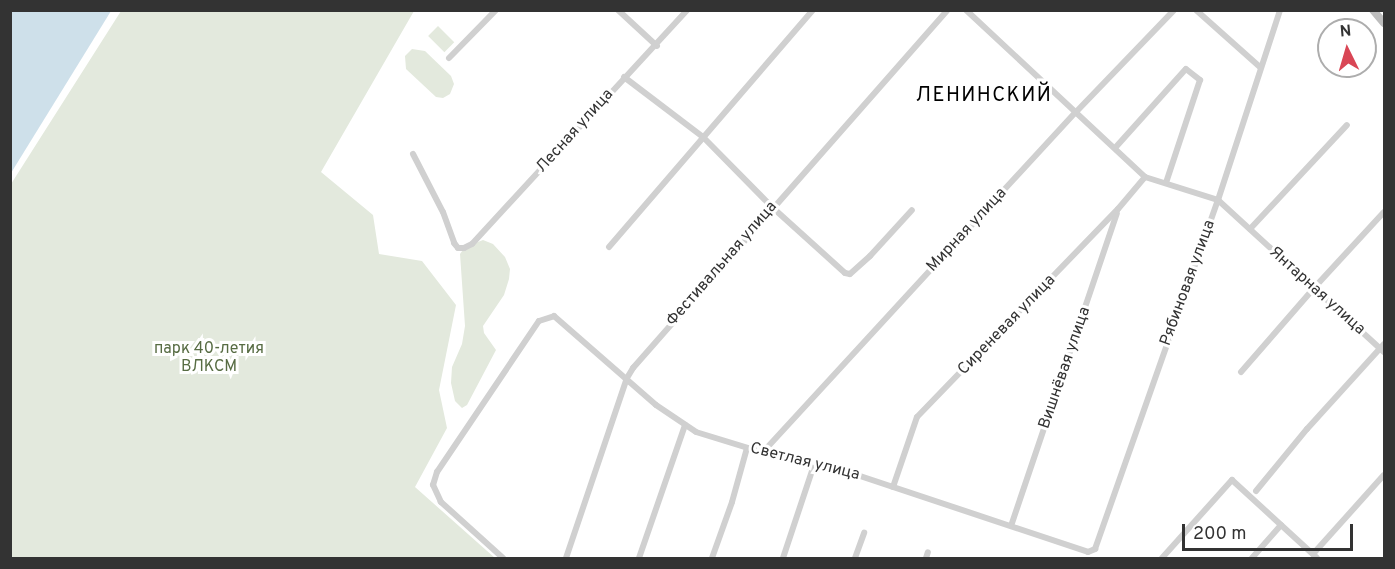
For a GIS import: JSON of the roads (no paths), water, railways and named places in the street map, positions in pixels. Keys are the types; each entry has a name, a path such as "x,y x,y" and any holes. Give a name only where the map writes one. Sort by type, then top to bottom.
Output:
{"main road":[{"path":"1373,10 1384,23"}],"street":[{"path":"449,58 496,10"},
{"path":"618,10 657,46"},
{"name":"Лесная улица","path":"413,154 443,212 454,243 461,248 472,244 624,77 657,46 687,10"},
{"path":"609,247 813,10"},
{"name":"Фестивальная улица","path":"566,558 627,378 640,357 946,10"},
{"path":"966,10 1145,177 1218,200"},
{"name":"Мирная улица","path":"763,452 1076,112 1174,10"},
{"path":"1196,10 1260,67"},
{"name":"Рябиновая улица","path":"1088,552 1095,549 1099,538 1218,200 1280,10"},
{"path":"1115,148 1186,69 1200,80 1166,183"},
{"path":"624,77 703,137 772,207 845,273 850,274 912,210"},
{"path":"1250,229 1347,125"},
{"name":"Сиреневая улица","path":"893,487 917,417 1118,209 1145,177"},
{"name":"Янтарная улица","path":"1218,200 1383,348"},
{"name":"Вишнёвая улица","path":"1011,526 1118,209"},
{"path":"1241,372 1384,212"},
{"name":"Светлая улица","path":"503,558 447,509 433,485 439,470 540,321 554,316 656,405 685,425 708,437 813,468 830,465 1088,552"},
{"path":"1256,491 1307,429 1383,348"},
{"path":"639,558 685,425"},
{"path":"712,558 732,502 747,448"},
{"path":"783,558 813,468"},
{"path":"1162,558 1232,480 1315,556 1384,475"},
{"path":"1252,558 1281,525"},
{"path":"855,558 864,533"}],"water":[{"path":"10,11 111,11 11,173"}],"district":[{"name":"ЛЕНИНСКИЙ","path":"984,96"}],"park label":[{"name":"парк 40-летия ВЛКСМ","path":"209,358"}]}
